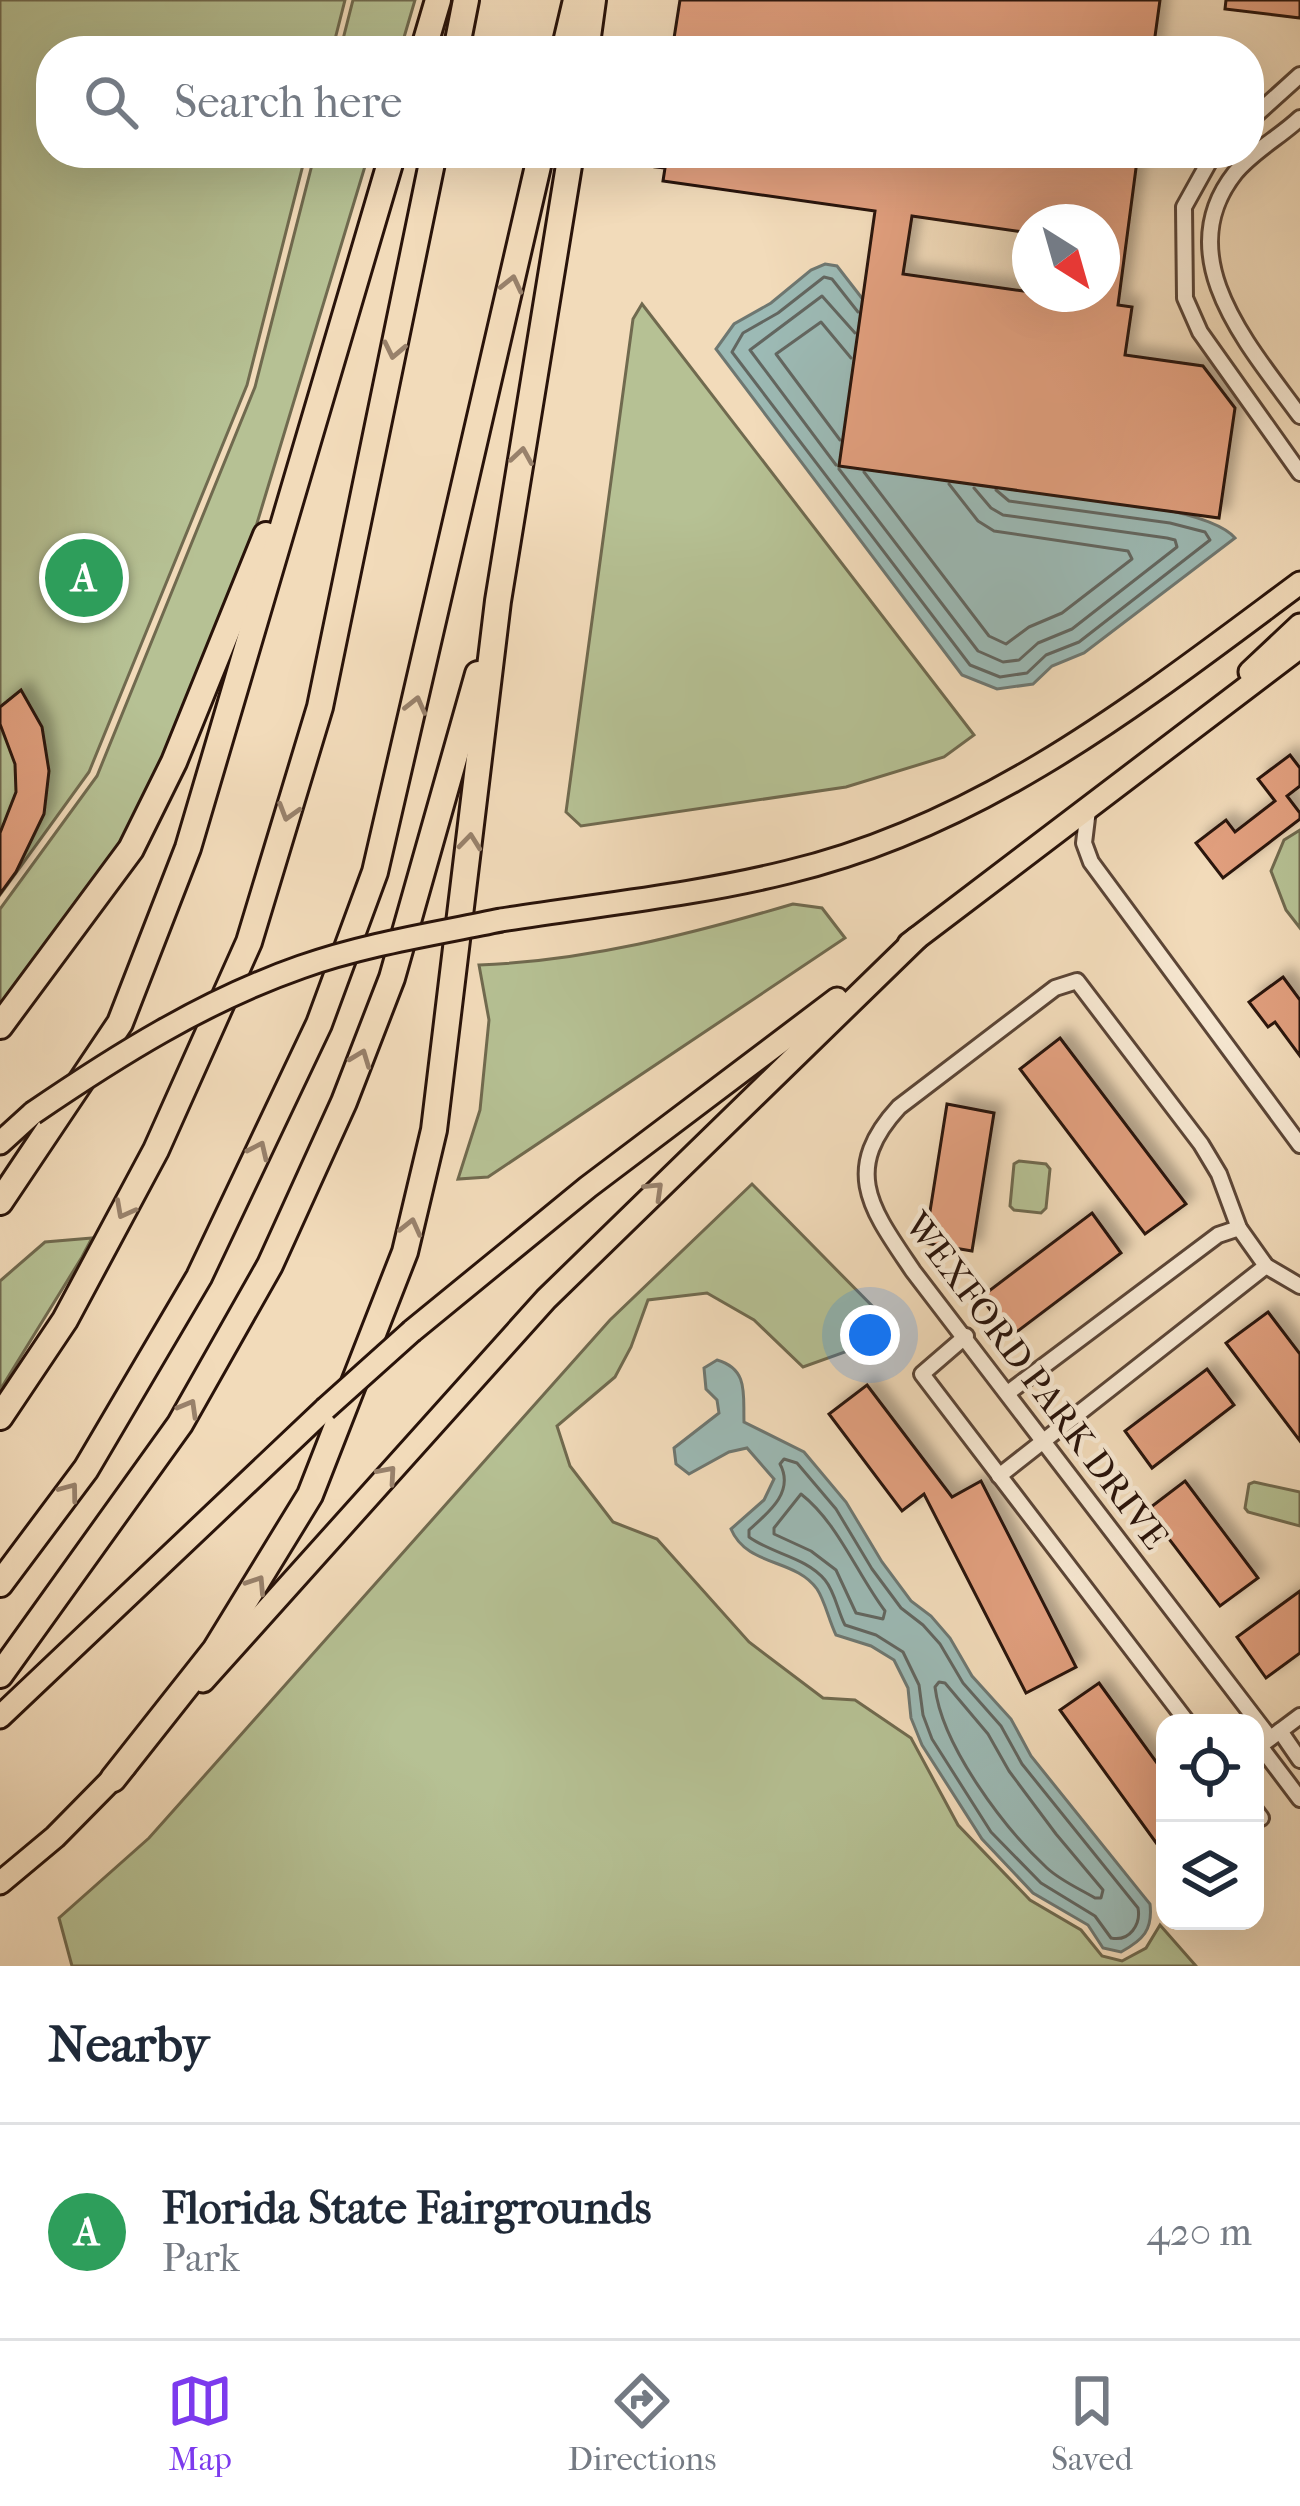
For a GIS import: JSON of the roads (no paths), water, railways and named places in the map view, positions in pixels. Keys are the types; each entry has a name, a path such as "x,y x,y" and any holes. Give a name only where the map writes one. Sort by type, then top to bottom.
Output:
{"highway":[{"path":"427,36 438,0"},
{"path":"458,36 466,0"},
{"path":"568,36 576,0"},
{"path":"588,36 593,0"},
{"path":"0,1202 120,1023 188,848 389,168"},
{"path":"0,1417 65,1320 156,1150 249,942 320,707 431,168"},
{"path":"0,1584 86,1469 199,1277 319,1024 375,872 539,168"},
{"path":"113,1779 215,1650 310,1495 405,1252 434,1130 498,601 569,168"},
{"path":"0,1026 131,849 174,762 319,405"},
{"path":"0,1675 180,1424 270,1265 344,1102 392,978 498,601"}],"main road":[{"path":"0,1143 32,1113 120,1054 203,1008 282,975 380,944 789,872 893,838 1005,789 1067,752 1300,583"},
{"path":"1228,702 1260,660 1300,625"},
{"path":"0,1717 412,1331 588,1187 1300,647"},
{"path":"0,1882 55,1837 113,1779 546,1299 917,938"}],"street":[{"path":"1264,107 1300,75"},
{"path":"1264,149 1300,118"},
{"path":"1206,168 1184,207 1184,298 1200,332 1300,473"},
{"path":"1241,168 1218,204 1211,235 1213,267 1220,296 1242,337 1300,416"},
{"path":"1088,810 1084,843 1101,877 1300,1145"},
{"name":"WEXFORD PARK DRIVE","path":"1238,1228 1219,1174 1202,1144 1077,981 1055,988 899,1107 878,1131 868,1153 865,1183 874,1214 1266,1741 1300,1799"},
{"path":"1009,1392 1218,1235 1238,1228 1266,1265 1300,1286"},
{"path":"999,1476 1266,1265"},
{"path":"966,1336 922,1374 1181,1714"},
{"path":"1266,1741 1300,1716"},
{"name":"WEXFORD PARK DRIVE","path":"1266,1741 1300,1760"}],"water":[{"path":"825,264 837,266 1010,489 1164,509 1219,526 1235,538 1084,653 1052,666 1033,684 997,689 962,675 716,349 734,324"},
{"path":"717,1360 739,1376 744,1422 804,1452 846,1502 911,1601 950,1638 972,1676 1011,1719 1031,1756 1150,1904 1148,1927 1135,1943 1121,1952 1103,1948 1088,1925 1033,1893 982,1839 922,1745 911,1718 908,1688 894,1660 871,1646 836,1635 820,1594 808,1579 759,1557 738,1541 731,1529 764,1500 774,1479 747,1448 729,1452 689,1474 676,1464 674,1448 719,1413 717,1400 706,1389 704,1368"}],"place":[{"name":"Florida State Fairgrounds","path":"84,578"}]}
